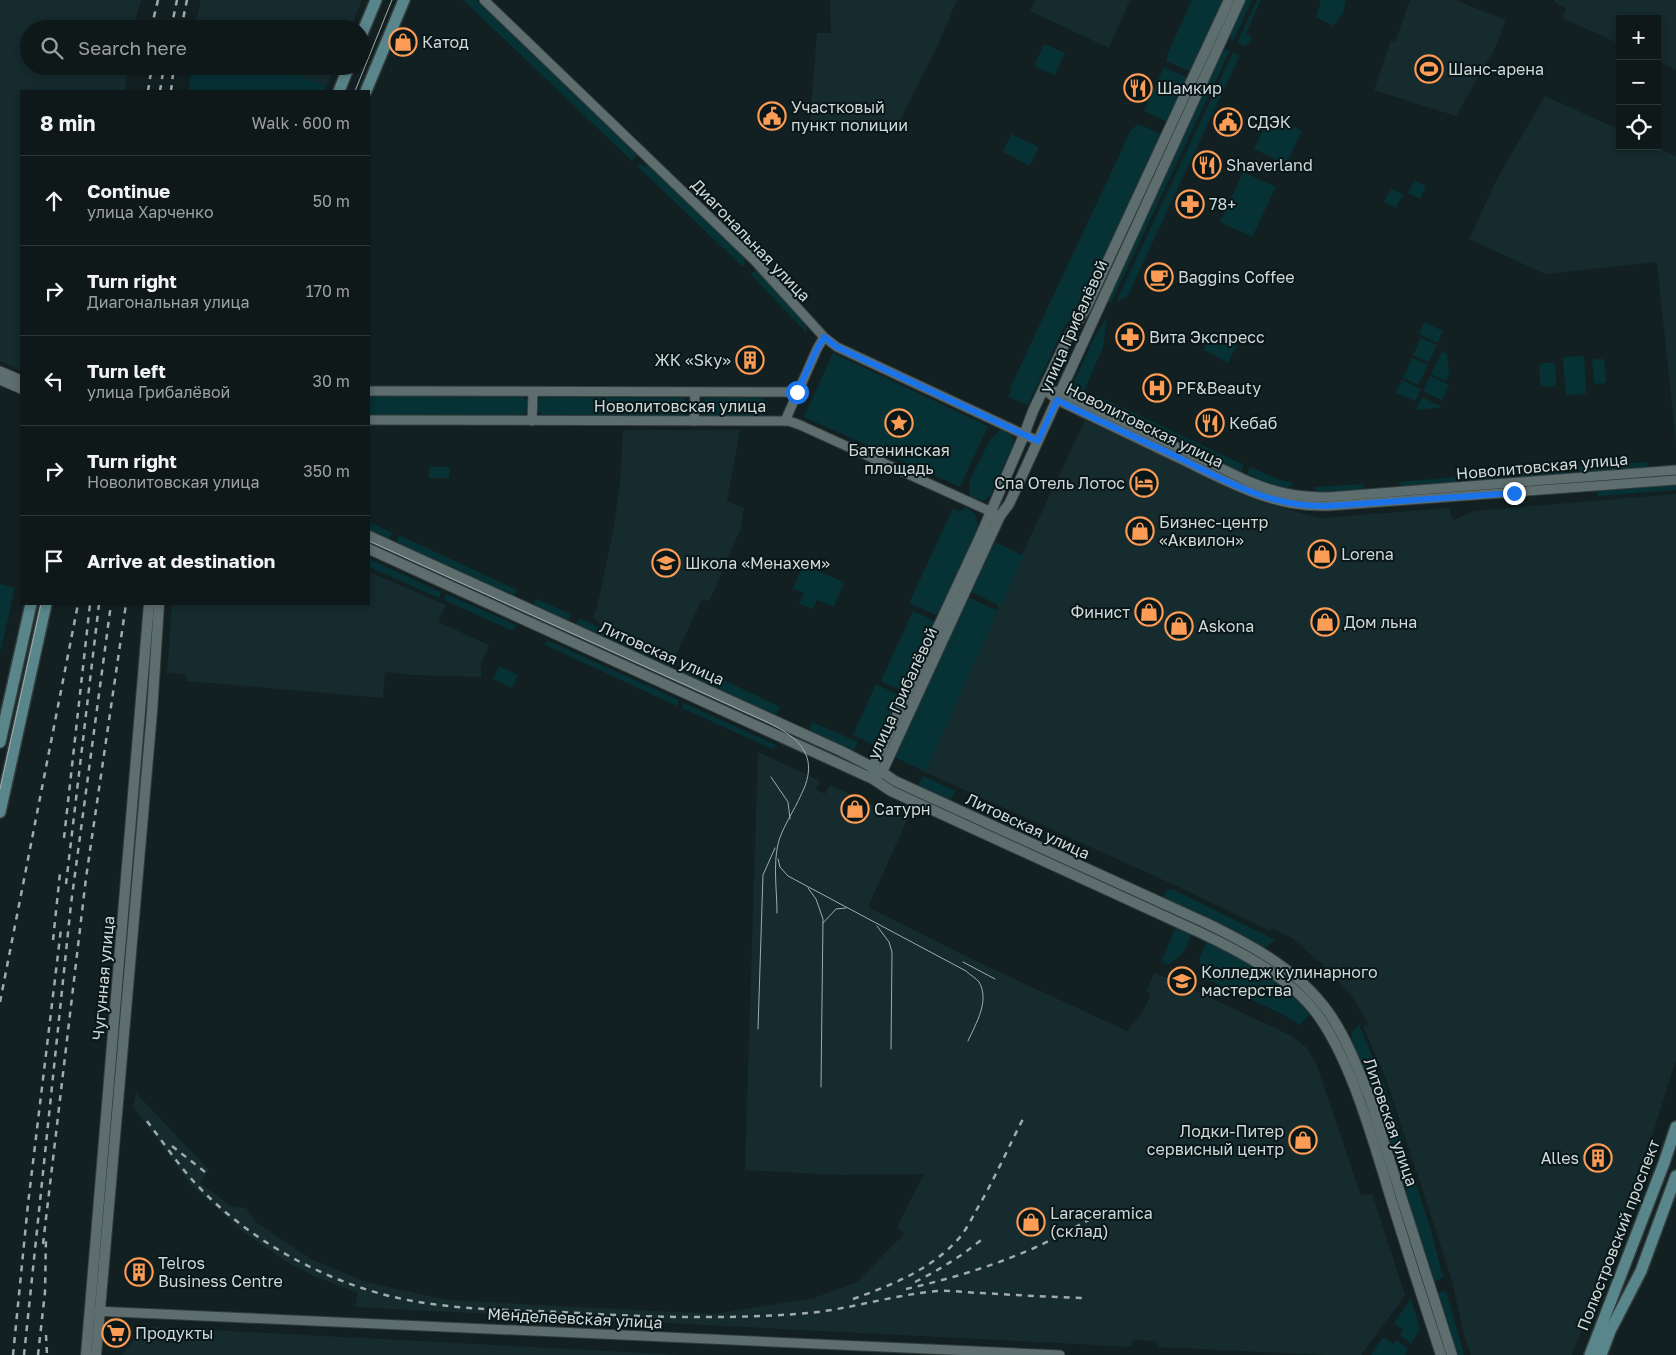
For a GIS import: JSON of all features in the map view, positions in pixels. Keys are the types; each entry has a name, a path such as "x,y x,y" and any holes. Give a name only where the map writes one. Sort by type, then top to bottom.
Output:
{"main road":[{"path":"368,20 376,0"},
{"path":"366,90 404,0"},
{"path":"339,90 345,75"},
{"path":"0,742 31,605"},
{"path":"0,812 46,605"},
{"path":"8,706 23,709"},
{"name":"Полюстровский проспект","path":"1590,1355 1676,1127"},
{"name":"Полюстровский проспект","path":"1601,1355 1610,1331 1641,1271 1676,1176"}],"street":[{"name":"Диагональная улица","path":"484,0 747,253 824,337 837,347 1038,441"},
{"name":"улица Грибалёвой","path":"873,779 980,537 1033,411 1067,339 1086,308 1229,0"},
{"name":"улица Грибалёвой","path":"877,770 1000,516 1009,504 1240,0"},
{"path":"785,421 824,337"},
{"path":"0,370 20,380"},
{"path":"0,380 20,390"},
{"name":"Новолитовская улица","path":"1044,389 1248,481 1279,493 1294,496 1337,496 1676,470"},
{"name":"Новолитовская улица","path":"370,391 797,392"},
{"path":"532,421 533,392"},
{"path":"694,420 695,393"},
{"name":"Новолитовская улица","path":"1059,396 1244,489 1277,502 1292,505 1310,507 1338,506 1676,480"},
{"name":"Новолитовская улица","path":"370,420 785,421 800,425 1000,516"},
{"name":"Литовская улица","path":"370,536 841,751 895,781 1241,941 1270,958 1290,973 1316,996 1329,1013 1351,1053 1366,1090 1452,1355"},
{"name":"Литовская улица","path":"370,549 873,779 891,791 1236,950 1290,986 1308,1003 1331,1036 1360,1102 1441,1355"},
{"name":"Чугунная улица","path":"96,1355 95,1311 149,605"},
{"name":"Чугунная улица","path":"86,1355 95,1311 152,712 159,605"},
{"name":"Менделеевская улица","path":"95,1311 1060,1355"}],"shaded area":[{"path":"0,0 141,0 135,20 20,20 20,75 127,75 125,90 20,90 20,371 0,361"},
{"path":"201,0 362,0 354,20 196,20"},
{"path":"463,0 476,0 637,155 632,161"},
{"path":"830,0 957,0 938,45 899,122 810,121 817,33 831,33"},
{"path":"1035,0 1130,0 1109,48 1030,11"},
{"path":"1192,0 1224,0 1191,72 1166,61"},
{"path":"1245,0 1252,0 1233,41 1228,37"},
{"path":"1257,0 1261,0 1246,33 1252,37 1250,42 1244,46 1237,43"},
{"path":"1321,0 1346,0 1343,13 1333,26 1316,17"},
{"path":"1410,0 1455,0 1506,20 1495,48 1456,116 1374,90 1391,40 1395,42"},
{"path":"1554,0 1676,0 1676,70 1661,63 1661,15 1616,15 1616,42 1562,18 1566,8 1554,2"},
{"path":"1044,44 1065,53 1055,75 1034,66"},
{"path":"1230,50 1111,303 1107,300 1222,51"},
{"path":"1233,52 1239,57 1129,293 1126,297 1116,302"},
{"path":"1164,67 1188,78 1167,122 1144,111"},
{"path":"190,75 297,75 327,86 325,90 189,90"},
{"path":"297,75 331,75 327,86"},
{"path":"1545,96 1616,128 1616,150 1661,149 1676,156 1676,444 1657,262 1545,274 1469,239 1497,179"},
{"path":"1270,115 1302,131 1286,164 1254,149"},
{"path":"1138,124 1161,134 1082,304 1064,327 1028,405 1008,397 1012,389 1010,388 1131,130"},
{"path":"1011,134 1039,147 1030,166 1003,152"},
{"path":"640,163 644,167 647,164 744,257 743,267 637,166"},
{"path":"1243,172 1276,187 1252,237 1220,222"},
{"path":"1414,180 1426,186 1420,199 1408,193"},
{"path":"1391,189 1403,194 1396,208 1384,202"},
{"path":"756,271 803,320 807,333 750,274"},
{"path":"1107,317 1103,348 1085,388 1084,398 1075,392 1073,384 1094,338"},
{"path":"1424,322 1443,331 1438,343 1419,334"},
{"path":"1212,333 1237,345 1228,363 1204,350"},
{"path":"1421,338 1437,345 1429,362 1413,355"},
{"path":"1442,351 1447,354 1449,374 1445,381 1431,374"},
{"name":"Батенинская площадь","path":"833,353 988,426 960,487 804,417"},
{"path":"1584,356 1586,394 1566,395 1563,357"},
{"path":"1412,358 1428,365 1418,385 1403,378"},
{"path":"1594,359 1604,359 1606,383 1596,384 1594,381 1592,362"},
{"path":"1541,363 1553,363 1555,365 1556,383 1554,386 1542,387 1540,384 1539,366"},
{"path":"1430,376 1449,385 1442,400 1423,391"},
{"path":"1402,380 1421,389 1415,401 1396,393"},
{"path":"370,396 522,397 527,400 527,411 522,415 370,415"},
{"path":"1098,396 1244,465 1241,472 1092,402 1094,397"},
{"path":"542,397 683,398 689,403 687,413 682,417 542,415 537,410 537,402"},
{"path":"1422,397 1443,407 1416,410"},
{"path":"706,398 762,398 768,403 768,412 762,417 706,416 701,411 701,403"},
{"path":"1085,420 1263,503 1321,518 1449,508 1453,520 1474,511 1676,494 1676,1060 1652,1136 1572,1355 1471,1355 1464,1335 1452,1281 1434,1225 1386,1079 1363,1026 1368,1024 1354,999 1332,973 1292,938 1272,928 1270,931 1181,888 925,772 1003,595"},
{"path":"1001,429 1011,435 1013,446 990,496 983,501 970,497 969,482 989,441"},
{"name":"Школа «Менахем»","path":"623,430 740,430 727,501 744,508 741,528 710,600 701,601 676,655 670,655 602,625 593,618 612,537 620,485"},
{"path":"1647,462 1647,468 1580,472 1578,467"},
{"path":"429,467 450,467 449,478 429,478"},
{"path":"1250,467 1277,479 1294,483 1289,487 1283,488 1271,486 1247,474"},
{"path":"1570,468 1568,473 1521,477 1518,472"},
{"path":"1509,473 1507,478 1468,481 1466,477"},
{"path":"1457,477 1455,482 1400,487 1399,482"},
{"path":"1363,484 1364,489 1315,493 1315,487"},
{"path":"1676,485 1676,490 1598,496 1598,491"},
{"path":"965,506 976,515 978,527 938,616 909,603 953,508 960,511"},
{"path":"370,522 392,533 389,539 378,533 375,535 370,532"},
{"path":"399,535 517,590 514,596 396,542"},
{"path":"995,542 1024,556 1000,606 971,592"},
{"path":"370,559 441,592 439,598 370,567"},
{"path":"803,565 844,582 834,607 817,600 813,609 799,604 804,593 793,589"},
{"path":"370,572 446,605 438,622 489,645 481,664 481,677 411,675 385,672 383,698 187,681 186,674 167,673 172,605 370,605"},
{"path":"0,584 15,588 0,653"},
{"path":"446,594 516,625 513,631 444,600"},
{"path":"968,597 998,611 925,772 895,757"},
{"path":"536,599 571,614 568,620 534,605"},
{"path":"913,611 935,621 903,691 881,681"},
{"path":"579,618 674,662 669,666 576,624"},
{"path":"547,640 679,700 677,706 545,645"},
{"path":"682,660 780,707 776,715 683,673 680,668"},
{"path":"499,666 518,675 512,688 493,679"},
{"path":"876,684 901,696 878,747 853,735"},
{"path":"684,703 776,745 774,750 682,708"},
{"path":"812,722 858,742 854,751 809,730"},
{"path":"758,752 820,781 816,790 825,794 830,785 907,820 868,907 980,963 1127,1031 1144,1010 1151,994 1146,991 1155,973 1179,983 1182,976 1173,972 1176,965 1198,975 1195,982 1186,978 1183,985 1290,1035 1306,1047 1316,1063 1361,1196 1372,1193 1405,1295 1361,1355 1157,1347 1156,1341 1132,1340 1132,1347 355,1307 358,1293 314,1276 289,1263 246,1234 192,1186 133,1107 136,1093 209,1170 200,1183 231,1206 246,1208 256,1222 311,1259 366,1282 447,1300 714,1314 814,1298 857,1282 904,1234 897,1227 924,1174 840,1175 745,1170"},
{"path":"923,776 955,791 950,801 918,786"},
{"path":"1167,889 1174,890 1275,940 1265,948 1244,936 1163,898"},
{"path":"1176,926 1192,933 1184,952 1168,965 1161,962"},
{"path":"1207,941 1249,963 1277,981 1301,1002 1310,1014 1300,1025 1280,1013 1204,978 1199,959"},
{"path":"1359,1025 1383,1081 1408,1159 1396,1163 1376,1098 1352,1041 1352,1032"},
{"path":"1410,1166 1430,1227 1443,1277 1435,1282 1398,1169"},
{"path":"1446,1291 1464,1355 1458,1355 1438,1292"},
{"path":"1411,1299 1420,1329 1411,1344 1400,1335 1403,1330 1394,1323"},
{"path":"152,1327 681,1355 122,1355 132,1342"},
{"path":"1383,1337 1393,1344 1397,1340 1408,1349 1405,1355 1371,1355"}],"tram line":[{"path":"370,54 392,0"},
{"path":"355,90 362,75"},
{"path":"370,541 765,721 793,738 802,748 808,761 808,776 778,844 775,869 777,913"},
{"path":"0,789 41,605"},
{"path":"771,777 788,802 790,819"},
{"path":"758,1029 763,875 775,848"},
{"path":"778,859 780,867 788,876 966,971 978,981 983,997 981,1012 968,1041"},
{"path":"808,888 816,899 823,919 821,1087"},
{"path":"823,923 836,909 846,908"},
{"path":"877,926 889,942 892,952 891,1049"},
{"path":"963,962 995,979"}],"railway":[{"path":"153,20 158,0"},
{"path":"173,20 177,0"},
{"path":"183,20 187,0"},
{"path":"148,90 151,75"},
{"path":"160,90 163,75"},
{"path":"171,90 173,75"},
{"path":"0,1002 78,605"},
{"path":"64,838 90,605"},
{"path":"66,884 99,605"},
{"path":"24,1355 71,904 111,605"},
{"path":"43,1244 86,878 126,605"},
{"path":"53,940 60,873"},
{"path":"13,1355 28,1204 61,929"},
{"path":"853,1299 911,1275 950,1248 969,1223 1024,1117"},
{"path":"147,1121 177,1162 197,1185 245,1228 302,1263 332,1277 394,1297 425,1303 493,1309 715,1317 808,1313 937,1291 1083,1298"},
{"path":"172,1146 205,1172"},
{"path":"906,1289 971,1272 1019,1255 1099,1214"},
{"path":"38,1355 45,1292 46,1238"},
{"path":"915,1282 949,1263 981,1240"},
{"path":"46,1335 47,1355"}],"place":[{"name":"Катод","path":"403,42"},
{"name":"Шанс-арена","path":"1429,69"},
{"name":"Шамкир","path":"1138,88"},
{"name":"Участковый пункт полиции","path":"772,116"},
{"name":"СДЭК","path":"1228,122"},
{"name":"Shaverland","path":"1207,165"},
{"name":"78+","path":"1190,204"},
{"name":"Baggins Coffee","path":"1159,277"},
{"name":"Вита Экспресс","path":"1130,337"},
{"name":"ЖК «Sky»","path":"750,360"},
{"name":"PF&Beauty","path":"1157,388"},
{"name":"Батенинская площадь","path":"899,423"},
{"name":"Кебаб","path":"1210,423"},
{"name":"Спа Отель Лотос","path":"1144,483"},
{"name":"Бизнес-центр «Аквилон»","path":"1140,531"},
{"name":"Lorena","path":"1322,554"},
{"name":"Школа «Менахем»","path":"666,563"},
{"name":"Финист","path":"1149,612"},
{"name":"Дом льна","path":"1325,622"},
{"name":"Askona","path":"1179,626"},
{"name":"Сатурн","path":"855,809"},
{"name":"Колледж кулинарного мастерства","path":"1182,981"},
{"name":"Лодки-Питер сервисный центр","path":"1303,1140"},
{"name":"Alles","path":"1598,1158"},
{"name":"Laraceramica (склад)","path":"1031,1222"},
{"name":"Telros Business Centre","path":"139,1272"},
{"name":"Продукты","path":"116,1333"}],"route":[{"path":"797,392 824,337 837,347 1038,441 1057,400 1244,489 1277,502 1310,507 1514,493"}]}
